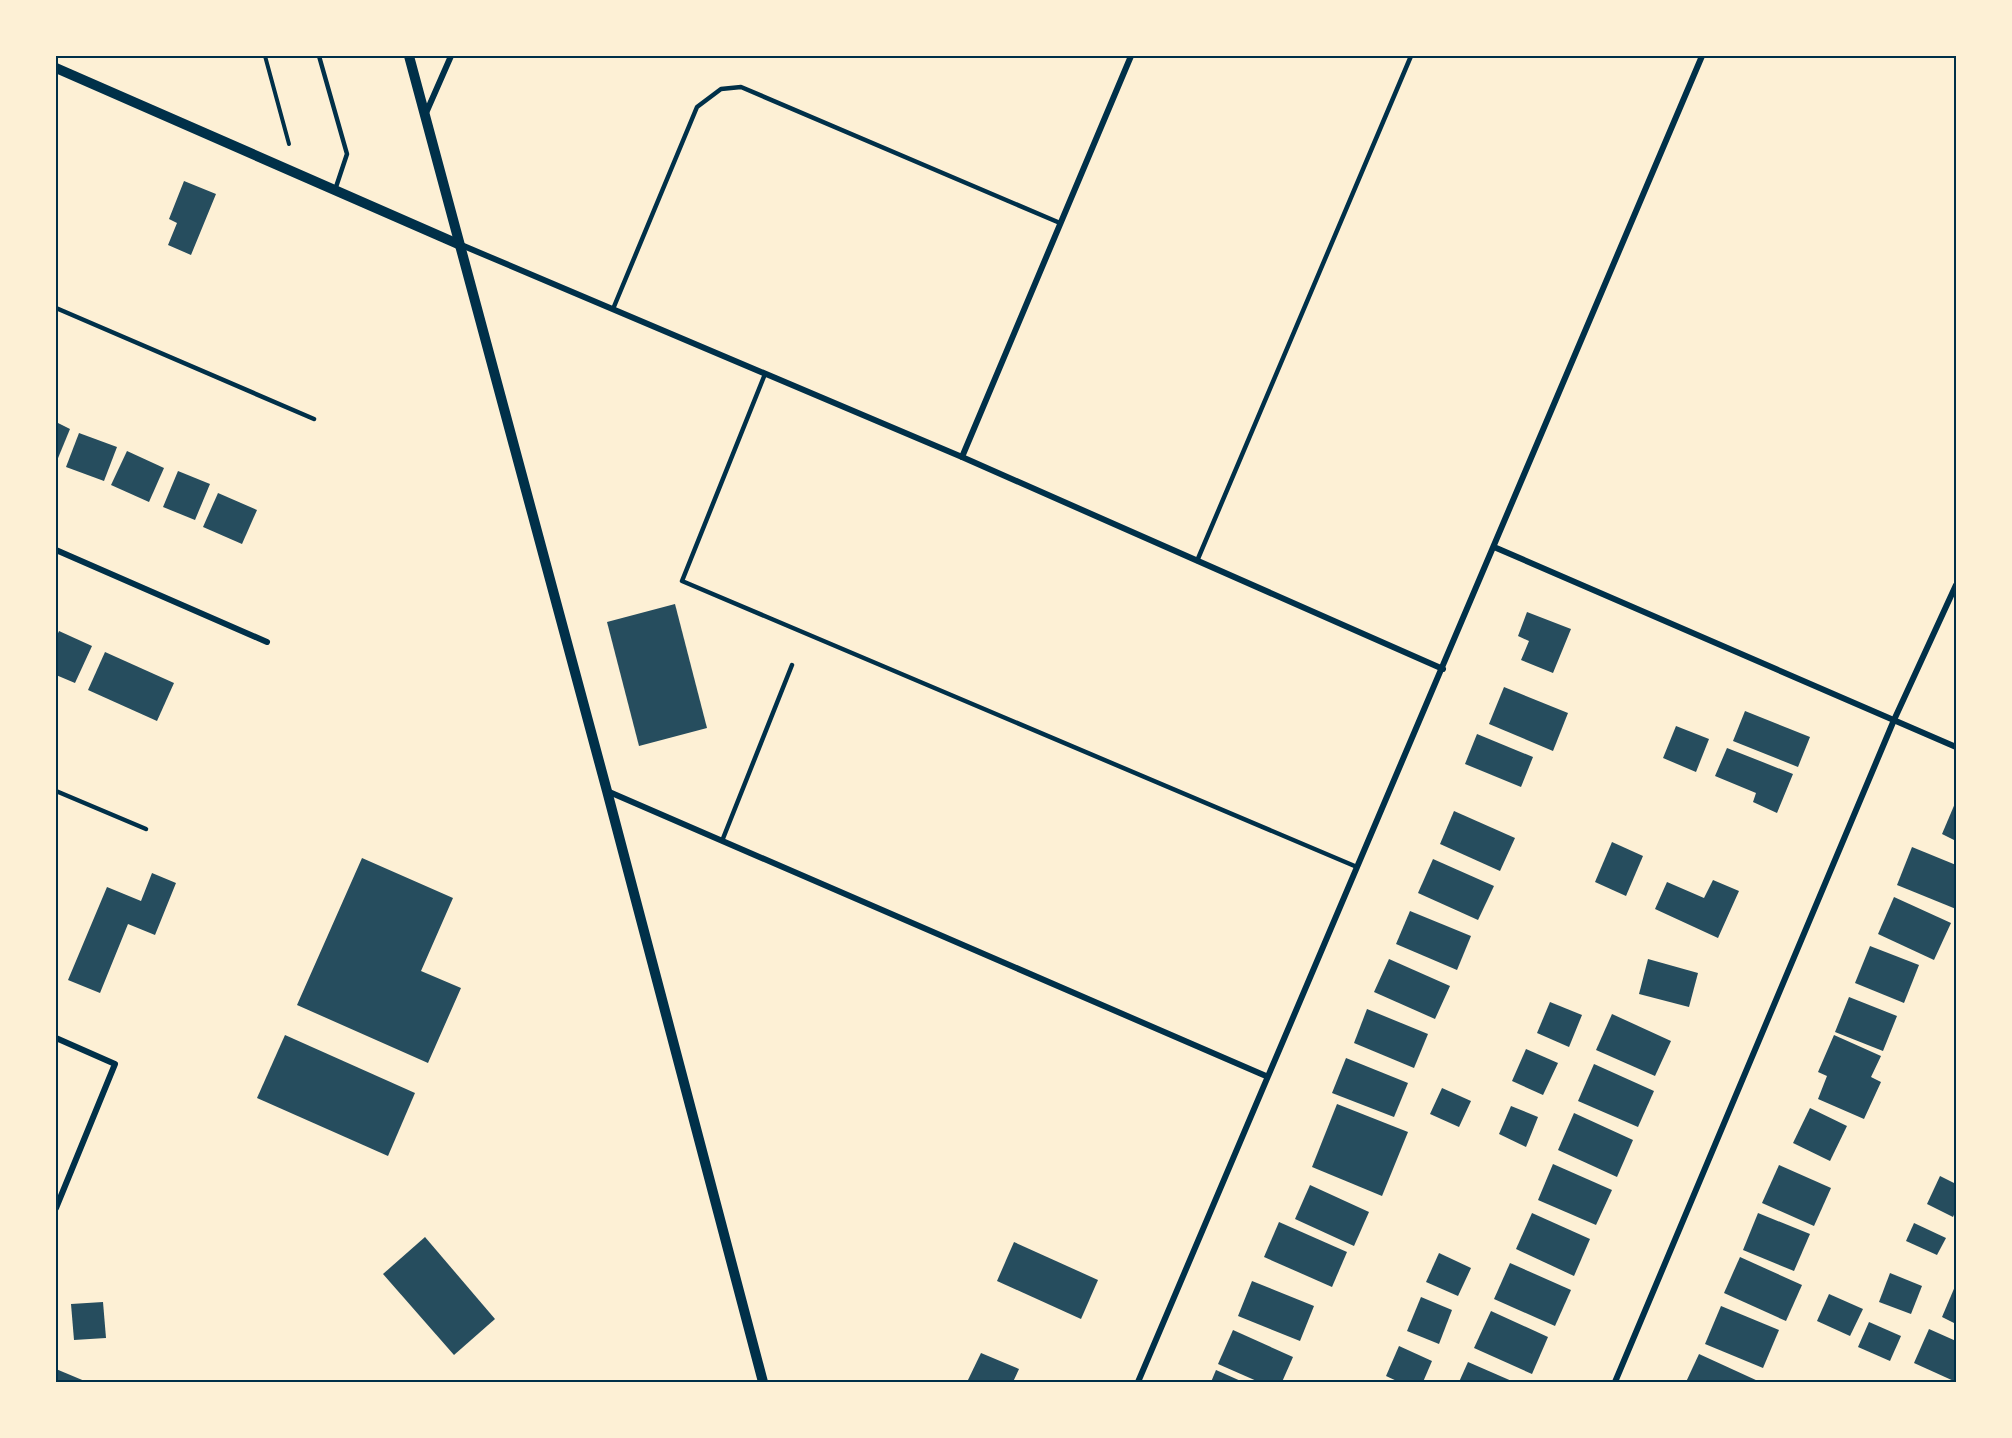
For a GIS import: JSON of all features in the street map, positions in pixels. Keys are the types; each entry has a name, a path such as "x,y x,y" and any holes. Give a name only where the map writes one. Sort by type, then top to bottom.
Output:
{"street":[{"path":"409,56 607,791 763,1383"},
{"path":"425,116 451,56"},
{"path":"962,457 1131,56"},
{"path":"1138,1383 1266,1076 1443,669 1702,56"},
{"path":"56,68 458,244 962,457 1443,669"},
{"path":"1494,547 1956,747"},
{"path":"56,550 267,642"},
{"path":"1615,1383 1894,720 1956,585"},
{"path":"607,791 1266,1076"},
{"path":"56,1038 115,1065 56,1208"}],"lane":[{"path":"319,56 347,154 335,190"},
{"path":"1197,561 1411,56"},
{"path":"613,309 697,107 721,89 741,87 1060,223"},
{"path":"56,308 314,419"},
{"path":"765,374 682,581 1357,867"},
{"path":"722,841 792,665"},
{"path":"56,791 146,829"}],"path":[{"path":"265,56 289,144"}],"building":[{"path":"184,181 216,194 191,255 168,245 177,223 169,219"},
{"path":"56,422 70,429 56,463"},
{"path":"79,433 117,447 104,481 66,467"},
{"path":"127,451 164,468 149,502 111,485"},
{"path":"178,471 210,484 195,520 163,507"},
{"path":"218,493 257,510 242,544 203,527"},
{"path":"675,604 707,728 639,746 607,622"},
{"path":"1527,612 1571,629 1553,673 1521,660 1529,641 1518,636"},
{"path":"59,631 92,646 75,683 56,675 56,638"},
{"path":"105,652 174,683 157,721 88,690"},
{"path":"1504,687 1568,713 1553,751 1489,724"},
{"path":"1745,711 1810,737 1798,767 1733,741"},
{"path":"1676,726 1709,739 1696,772 1663,758"},
{"path":"1477,734 1533,757 1521,787 1465,764"},
{"path":"1727,748 1793,774 1777,813 1753,802 1756,793 1715,776"},
{"path":"1956,801 1956,841 1942,834"},
{"path":"1454,811 1515,838 1500,871 1440,844"},
{"path":"1612,842 1643,856 1626,896 1595,882"},
{"path":"1912,847 1956,865 1956,909 1897,885"},
{"path":"362,858 453,898 421,971 461,988 428,1063 297,1005"},
{"path":"1433,859 1494,886 1478,920 1418,893"},
{"path":"152,873 176,883 155,935 128,924 100,993 68,980 107,887 141,901"},
{"path":"1713,880 1739,891 1718,938 1655,909 1667,882 1704,898"},
{"path":"1894,897 1951,923 1934,960 1878,934"},
{"path":"1410,911 1471,936 1457,970 1396,944"},
{"path":"1870,946 1919,965 1904,1003 1855,983"},
{"path":"1389,959 1450,986 1435,1019 1374,992"},
{"path":"1648,959 1698,973 1689,1007 1639,994"},
{"path":"1849,997 1897,1016 1883,1051 1835,1032"},
{"path":"1550,1002 1582,1015 1569,1047 1537,1033"},
{"path":"1367,1009 1428,1034 1414,1068 1354,1043"},
{"path":"1612,1014 1671,1041 1655,1076 1596,1050"},
{"path":"285,1035 415,1093 388,1156 257,1098"},
{"path":"1834,1035 1881,1056 1871,1077 1881,1082 1864,1119 1818,1099 1827,1076 1818,1072"},
{"path":"1526,1049 1558,1063 1543,1095 1512,1081"},
{"path":"1346,1058 1408,1083 1394,1117 1332,1093"},
{"path":"1594,1064 1654,1091 1638,1127 1578,1101"},
{"path":"1442,1088 1471,1101 1459,1127 1430,1114"},
{"path":"1337,1104 1408,1132 1382,1196 1312,1167"},
{"path":"1511,1106 1538,1117 1526,1147 1499,1134"},
{"path":"1810,1108 1847,1126 1830,1161 1793,1143"},
{"path":"1574,1113 1633,1140 1617,1177 1558,1150"},
{"path":"1553,1164 1612,1190 1596,1225 1538,1200"},
{"path":"1779,1165 1831,1188 1814,1226 1762,1203"},
{"path":"1940,1176 1956,1184 1956,1210 1953,1217 1927,1204"},
{"path":"1310,1185 1369,1212 1354,1246 1295,1219"},
{"path":"1532,1213 1590,1239 1574,1276 1516,1249"},
{"path":"1758,1213 1810,1234 1794,1271 1743,1250"},
{"path":"1279,1222 1347,1252 1332,1287 1264,1257"},
{"path":"1914,1223 1946,1238 1937,1255 1906,1241"},
{"path":"425,1237 495,1319 454,1355 383,1274"},
{"path":"1014,1242 1098,1280 1081,1319 997,1281"},
{"path":"1439,1253 1471,1268 1458,1296 1426,1282"},
{"path":"1740,1257 1802,1285 1786,1321 1724,1293"},
{"path":"1510,1263 1571,1290 1555,1326 1494,1299"},
{"path":"1890,1273 1922,1286 1911,1314 1879,1302"},
{"path":"1252,1281 1314,1306 1300,1341 1238,1316"},
{"path":"1956,1284 1956,1324 1942,1317"},
{"path":"1829,1294 1863,1309 1850,1336 1817,1321"},
{"path":"1421,1297 1452,1310 1439,1344 1407,1331"},
{"path":"103,1302 106,1338 74,1340 71,1304"},
{"path":"1721,1306 1779,1330 1763,1368 1705,1344"},
{"path":"1491,1311 1548,1337 1532,1374 1474,1348"},
{"path":"1869,1322 1901,1336 1890,1361 1858,1347"},
{"path":"1929,1329 1956,1341 1956,1382 1914,1363"},
{"path":"1233,1330 1293,1357 1282,1382 1259,1382 1218,1364"},
{"path":"1399,1346 1432,1361 1423,1382 1399,1382 1386,1376"},
{"path":"981,1353 1019,1369 1013,1382 967,1382"},
{"path":"1699,1354 1758,1381 1686,1382"},
{"path":"1468,1362 1514,1382 1459,1382"},
{"path":"56,1369 87,1382 56,1382"},
{"path":"1216,1370 1243,1382 1211,1382"}]}
